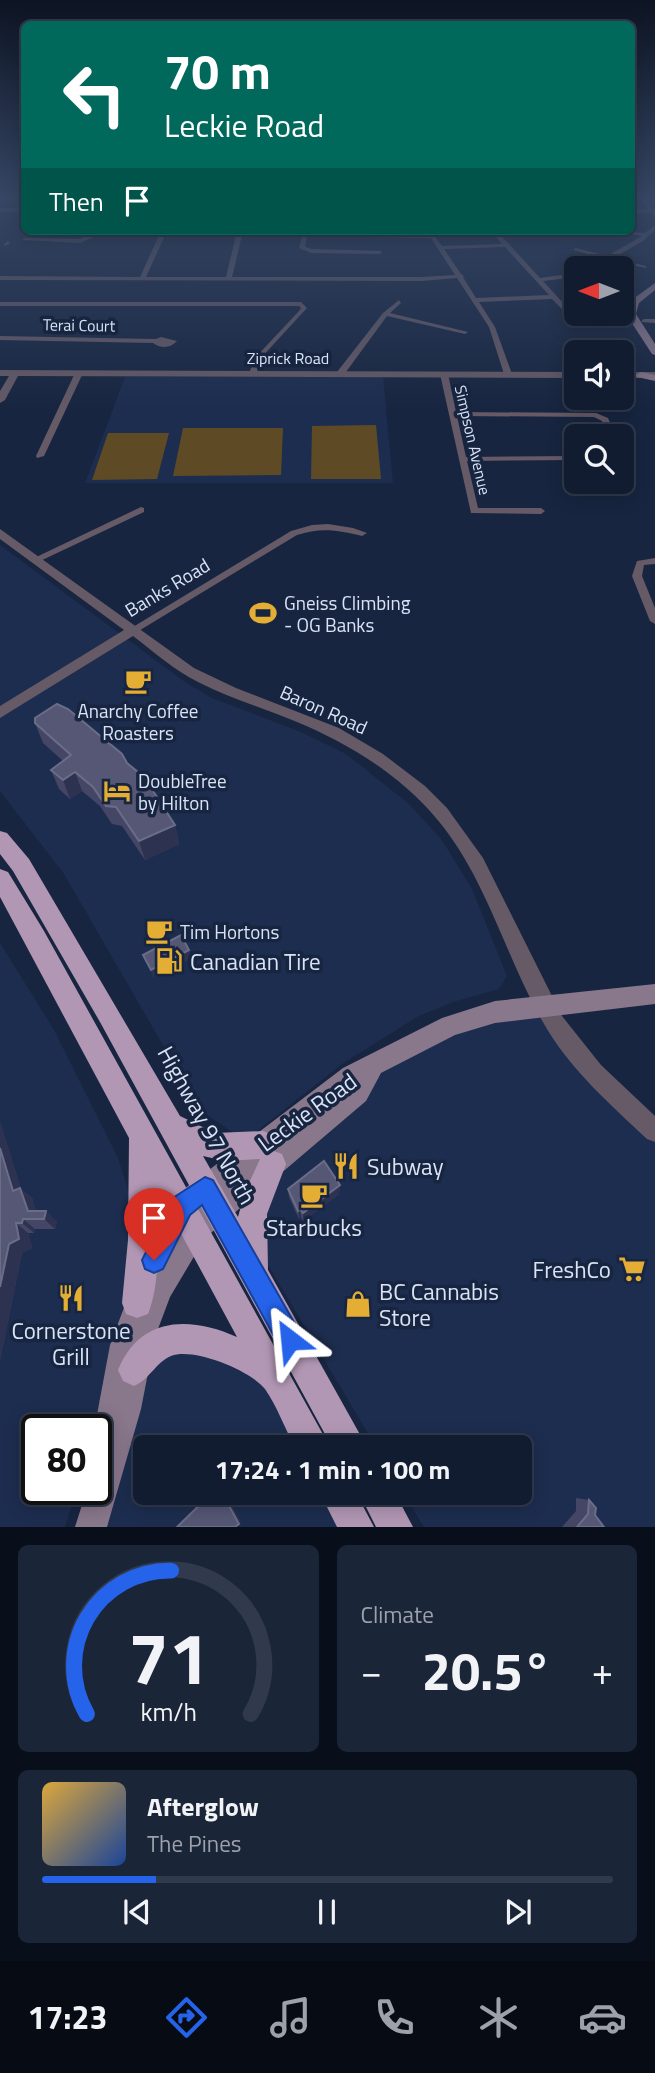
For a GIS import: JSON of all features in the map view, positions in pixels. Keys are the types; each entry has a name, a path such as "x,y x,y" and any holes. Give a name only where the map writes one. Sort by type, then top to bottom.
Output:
{"highway":[{"name":"Highway 97 North","path":"0,839 21,865 109,1014 170,1125 200,1209 274,1375 306,1435"},
{"name":"Highway 97 North","path":"0,878 35,935 68,1001 143,1135 254,1275 343,1435"},
{"path":"170,1125 197,1142 214,1148 268,1154 250,1224 254,1275"},
{"path":"137,1303 143,1240 143,1135"},
{"path":"134,1370 158,1346 181,1338 202,1338 274,1375"},
{"path":"344,1505 356,1527"},
{"path":"383,1505 395,1527"}],"main road":[{"path":"655,286 631,307 655,352"},
{"path":"640,321 655,338"},
{"path":"641,375 655,376"},
{"name":"Leckie Road","path":"114,1451 111,1420 124,1345 137,1303 154,1260 200,1209 268,1154 358,1093 372,1066 450,1026 495,1012 655,994"},
{"name":"Leckie Road","path":"91,1527 114,1451 141,1337 160,1289 200,1209"}],"street":[{"path":"142,278 147,268"},
{"path":"229,278 231,268"},
{"path":"455,268 492,327 508,374"},
{"path":"527,268 574,319 655,321"},
{"path":"0,278 421,279 461,276"},
{"path":"538,280 564,277"},
{"path":"476,300 552,297"},
{"path":"340,374 385,314 399,302"},
{"path":"0,303 301,304 304,308 301,312 256,360 253,374"},
{"path":"385,314 465,332"},
{"name":"Terai Court","path":"0,338 157,341"},
{"name":"Ziprick Road","path":"0,373 564,375"},
{"path":"0,400 15,373"},
{"path":"40,456 79,373"},
{"name":"Simpson Avenue","path":"444,374 474,511 541,511"},
{"path":"634,375 641,375"},
{"path":"453,414 596,415 607,424"},
{"path":"463,459 564,458"},
{"path":"35,561 141,510"},
{"name":"Banks Road","path":"0,713 294,533 314,525 341,526 362,533"},
{"name":"Baron Road","path":"0,533 190,671 220,689 345,737 421,792 455,831 486,879 544,1006 578,1058 655,1131"},
{"path":"655,561 640,563 637,576 655,621"}],"shaded area":[{"path":"125,377 383,377 393,483 85,483"},
{"path":"376,425 381,479 311,479 312,426"},
{"path":"183,428 283,428 281,475 173,476"},
{"path":"108,433 169,433 157,479 92,480"},
{"path":"0,545 185,682 212,698 301,732 346,754 408,803 442,840 472,889 507,976 499,989 453,1002 417,1017 342,1064 256,1132 235,1134 201,1111 64,874 0,791"},
{"path":"0,943 54,1030 118,1158 132,1202 126,1294 97,1414 21,1414 21,1505 72,1505 65,1527 0,1527"},
{"path":"540,1014 575,1068 655,1142 655,1527 424,1527 410,1505 532,1505 532,1435 369,1435 262,1255 259,1213 281,1168 372,1080 404,1057 460,1031 502,1018"},
{"path":"169,1352 202,1352 271,1387 295,1435 133,1435 133,1505 330,1505 341,1527 97,1527 104,1505 112,1505 112,1480 146,1375"}],"building":[{"name":"DoubleTree by Hilton","path":"57,704 68,709 122,754 127,763 144,777 175,825 139,841 116,807 106,806 93,787 75,772 63,780 51,770 71,755 35,723 35,718"},
{"path":"181,935 189,950 151,970 143,955"},
{"path":"0,1148 13,1191 20,1188 28,1211 46,1211 44,1219 23,1219 22,1223 16,1223 19,1239 9,1244 0,1287"},
{"name":"Starbucks","path":"324,1161 340,1185 303,1213 300,1209 298,1211 288,1189"},
{"path":"589,1500 596,1508 595,1515 604,1527 577,1527 588,1514"},
{"path":"200,1505 229,1505 239,1524 235,1527 177,1527"}],"place":[{"name":"Gneiss Climbing - OG Banks","path":"263,613"},
{"name":"Anarchy Coffee Roasters","path":"138,681"},
{"name":"DoubleTree by Hilton","path":"117,791"},
{"name":"Tim Hortons","path":"159,931"},
{"name":"Canadian Tire","path":"169,961"},
{"name":"Subway","path":"346,1166"},
{"name":"Starbucks","path":"314,1195"},
{"name":"FreshCo","path":"632,1269"},
{"name":"Cornerstone Grill","path":"71,1298"},
{"name":"BC Cannabis Store","path":"358,1304"}],"route":[{"path":"154,1260 181,1207 205,1188 290,1340"}]}
